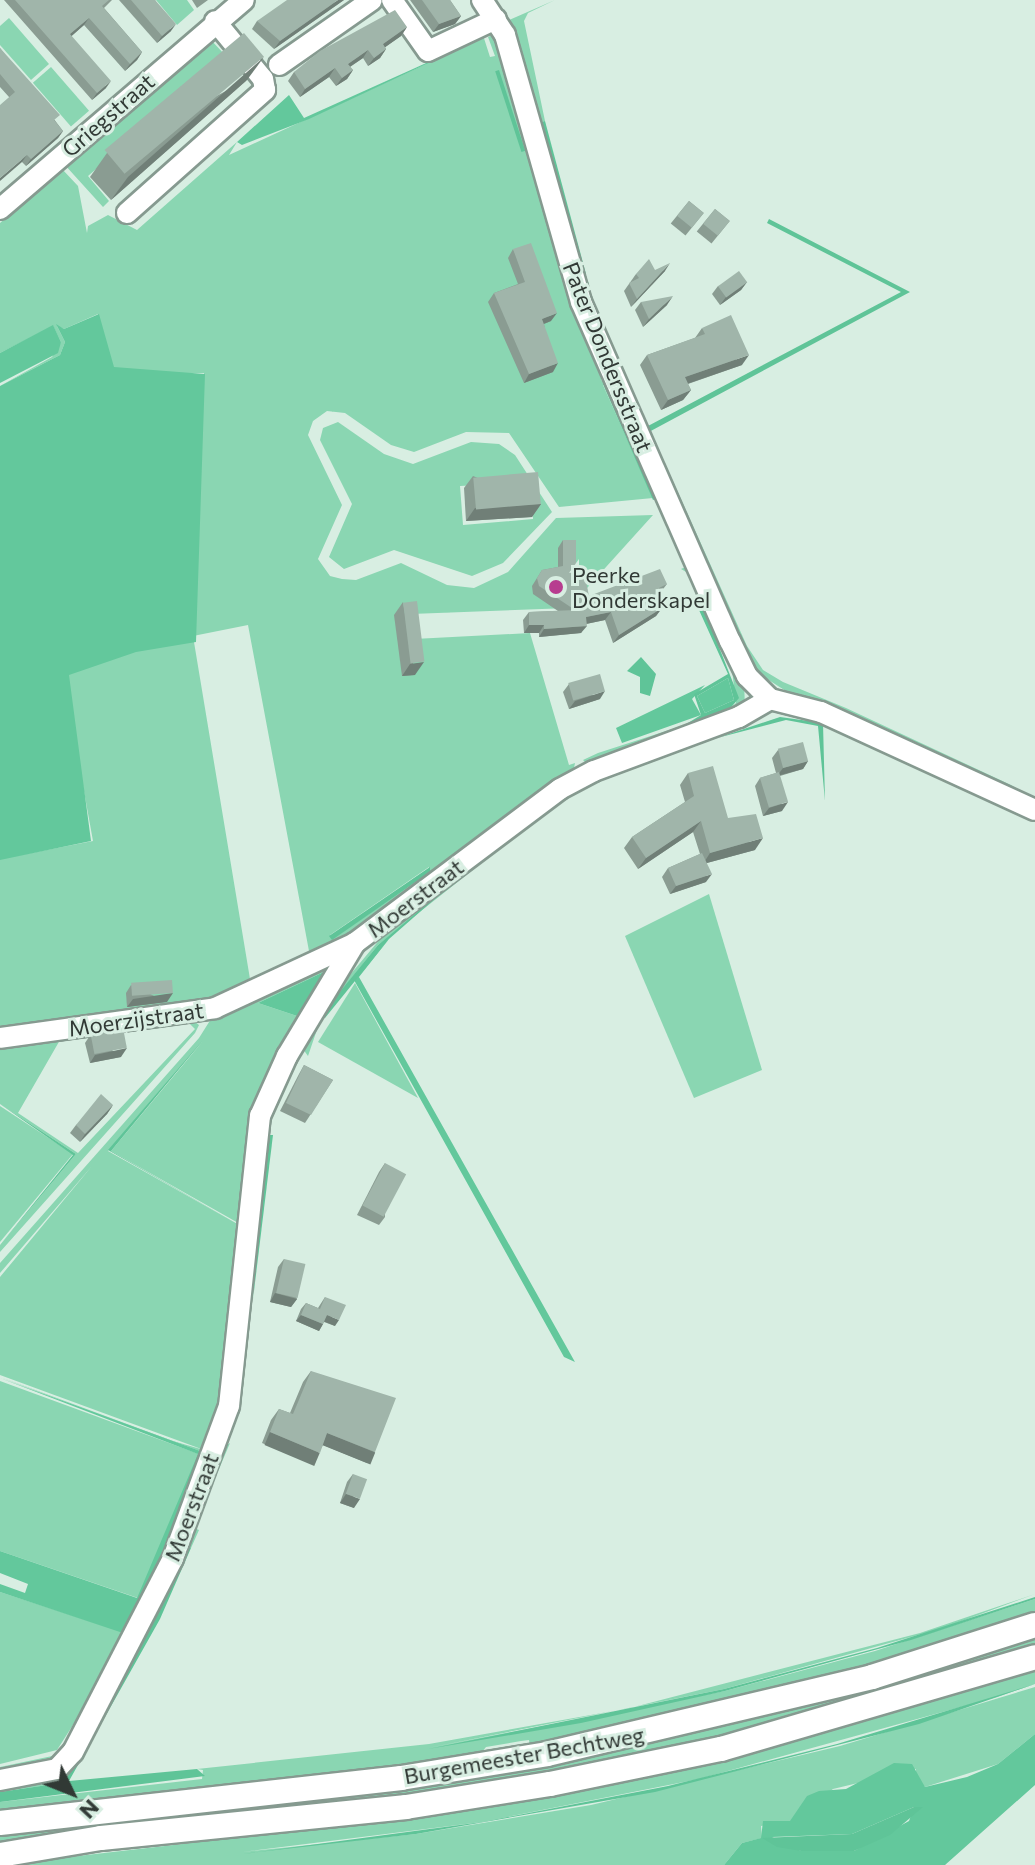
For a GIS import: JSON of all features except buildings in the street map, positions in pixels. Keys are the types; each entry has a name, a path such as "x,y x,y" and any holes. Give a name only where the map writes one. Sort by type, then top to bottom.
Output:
{"main road":[{"name":"Burgemeester Bechtweg","path":"0,1823 401,1778 547,1754 872,1677 1035,1625"},
{"name":"Burgemeester Bechtweg","path":"0,1855 101,1838 406,1807 550,1784 721,1749 1035,1657"}],"street":[{"name":"Griegstraat","path":"0,209 215,21 244,0"},
{"path":"279,65 372,0"},
{"path":"392,0 428,51 496,19"},
{"name":"Pater Dondersstraat","path":"482,0 505,35 581,302 730,641 747,676 770,699"},
{"path":"127,213 265,90 263,79 215,21"},
{"path":"770,699 821,712 1035,810"},
{"name":"Moerstraat","path":"0,1780 57,1769 73,1752 173,1558 229,1406 260,1116 287,1056 355,943 560,789 770,699"},
{"name":"Moerzijstraat","path":"0,1038 215,1008 355,943"}],"shaded area":[{"path":"156,0 187,0 194,10 177,25"},
{"path":"555,0 528,13 524,21 545,121 541,122 583,276 589,283 582,286 507,21"},
{"path":"9,18 49,64 31,80 0,45 0,26"},
{"path":"482,32 490,57 495,56 488,37 494,34 572,307 576,307 602,381 607,381 659,499 655,503 657,498 607,383 603,385 653,498 559,507 509,433 466,432 414,452 391,445 345,413 327,411 313,421 308,435 342,505 318,559 330,576 342,579 356,580 401,563 447,585 474,588 508,572 556,518 653,515 569,608 411,614 414,639 530,633 569,765 575,763 573,773 392,906 319,952 222,999 0,1029 0,859 93,841 61,664 195,579 204,373 106,373 98,314 64,329 57,326 65,342 60,355 0,386 52,357 61,342 53,326 0,353 0,223 62,169 78,186 87,233 88,226 108,215 137,230 237,142 229,155 426,64 423,60","holes":["248,625 309,951 307,957 205,1000 250,979 193,636","429,867 430,872 332,939 330,935"]},
{"path":"484,37 309,119 242,145 237,142 289,95 304,118"},
{"path":"210,39 226,56 88,176 109,201 103,207 64,164"},
{"path":"51,67 89,111 71,127 33,83"},
{"path":"499,70 525,151 521,152 495,71"},
{"path":"545,121 586,275 582,276 541,122"},
{"path":"769,219 910,292 647,433 648,426 901,292 767,223"},
{"path":"99,314 114,367 205,374 196,642 136,652 69,675 91,841 0,860 0,386 60,355 65,342 56,324 64,329"},
{"path":"53,325 61,342 58,353 0,383 0,353"},
{"path":"607,383 658,498 653,500 603,384"},
{"path":"338,422 384,454 413,464 471,442 499,444 515,455 552,512 503,563 472,576 394,550 344,569 329,557 352,504 320,440 323,428","holes":["532,482 533,519 463,525 460,486"]},
{"path":"654,439 747,646 763,670 1035,799 789,693 756,672 650,441"},
{"path":"690,565 744,681 745,708 587,764 583,760 598,753 728,711 736,703 732,670 698,597 694,599 697,594 688,573 681,569"},
{"path":"699,596 739,698 728,711 683,726 701,715 694,694 728,674 694,599","holes":["728,678 734,700 705,713 697,696"]},
{"path":"641,657 656,674 650,696 640,693 640,677 627,671"},
{"path":"728,678 734,700 705,713 697,696"},
{"path":"705,685 692,699 701,715 622,743 616,728"},
{"path":"780,717 823,723 825,801 818,726 786,720 717,738"},
{"path":"565,797 378,945 322,1015 308,1056 300,1045 329,1000 396,920"},
{"path":"430,867 430,872 332,940 329,936"},
{"path":"470,868 389,939 325,1018 321,1015 378,945"},
{"path":"709,894 762,1070 694,1098 625,936"},
{"path":"389,939 359,977 575,1362 564,1357 354,980"},
{"path":"329,963 339,972 296,1030 266,1101 252,1172 228,1392 185,1516 118,1658 64,1755 45,1767 0,1775 0,1767 57,1755 115,1659 57,1750 0,1764 0,1592 123,1632 203,1452 0,1377 204,1450 0,1375 0,1277 92,1166 0,1273 0,1263 199,1038 216,1011","holes":["328,970 332,974 297,1016 258,1003","203,1041 111,1151 240,1224 254,1129 262,1100 241,1226 108,1151"]},
{"path":"328,970 332,974 297,1016 258,1003"},
{"path":"355,983 418,1098 318,1042"},
{"path":"190,1018 199,1025 195,1033 0,1252 0,1245 76,1154 0,1104 0,1048 60,1040 18,1113 78,1153 195,1029 189,1023 126,1030"},
{"path":"203,1040 111,1151 241,1226 108,1150"},
{"path":"0,1104 76,1154 0,1245 73,1155"},
{"path":"0,1106 73,1154 0,1242"},
{"path":"270,1135 273,1135 253,1299 262,1182"},
{"path":"0,1378 203,1452 171,1534 123,1633 0,1592 0,1584 25,1593 28,1584 0,1573 0,1551 137,1598 198,1454"},
{"path":"0,1381 199,1454 138,1598 0,1551"},
{"path":"230,1443 194,1528 199,1530 191,1548 186,1547 135,1655 61,1783 0,1792 0,1786 49,1777 223,1447"},
{"path":"187,1546 191,1548 160,1619 69,1781 197,1769 205,1776 0,1802 0,1792 61,1783 135,1656"},
{"path":"1035,1594 943,1628 724,1689 634,1707 920,1633"},
{"path":"1035,1597 911,1640 725,1691 581,1723 428,1749 724,1689 877,1648"},
{"path":"1035,1599 1035,1616 915,1655 530,1747 529,1740 521,1741 486,1747 478,1757 0,1815 0,1802 202,1779 203,1770 197,1769 429,1744 617,1710 428,1748 725,1691 875,1651"},
{"path":"1035,1634 1035,1647 793,1721 617,1762 440,1793 0,1846 0,1834 606,1751 811,1703"},
{"path":"1035,1667 1035,1684 997,1697 699,1779 482,1822 242,1852 416,1834 591,1805 840,1746 1035,1687 1035,1734 998,1764 925,1787 916,1779 916,1769 833,1789 790,1822 761,1826 762,1838 742,1843 724,1865 0,1865 364,1823 789,1741"},
{"path":"1035,1684 919,1724 655,1792 416,1834 242,1854 482,1822 668,1786 837,1744"},
{"path":"1035,1734 1035,1785 945,1865 724,1865 742,1843 761,1838 763,1821 790,1821 807,1796 819,1791 846,1789 894,1763 912,1764 925,1787 967,1777 998,1764","holes":["914,1807 909,1821 854,1851 801,1851 772,1837 852,1834"]},
{"path":"914,1807 923,1807 890,1835 854,1851 801,1851 777,1847 762,1838 852,1834"}],"place":[{"name":"Peerke Donderskapel","path":"556,587"}]}
